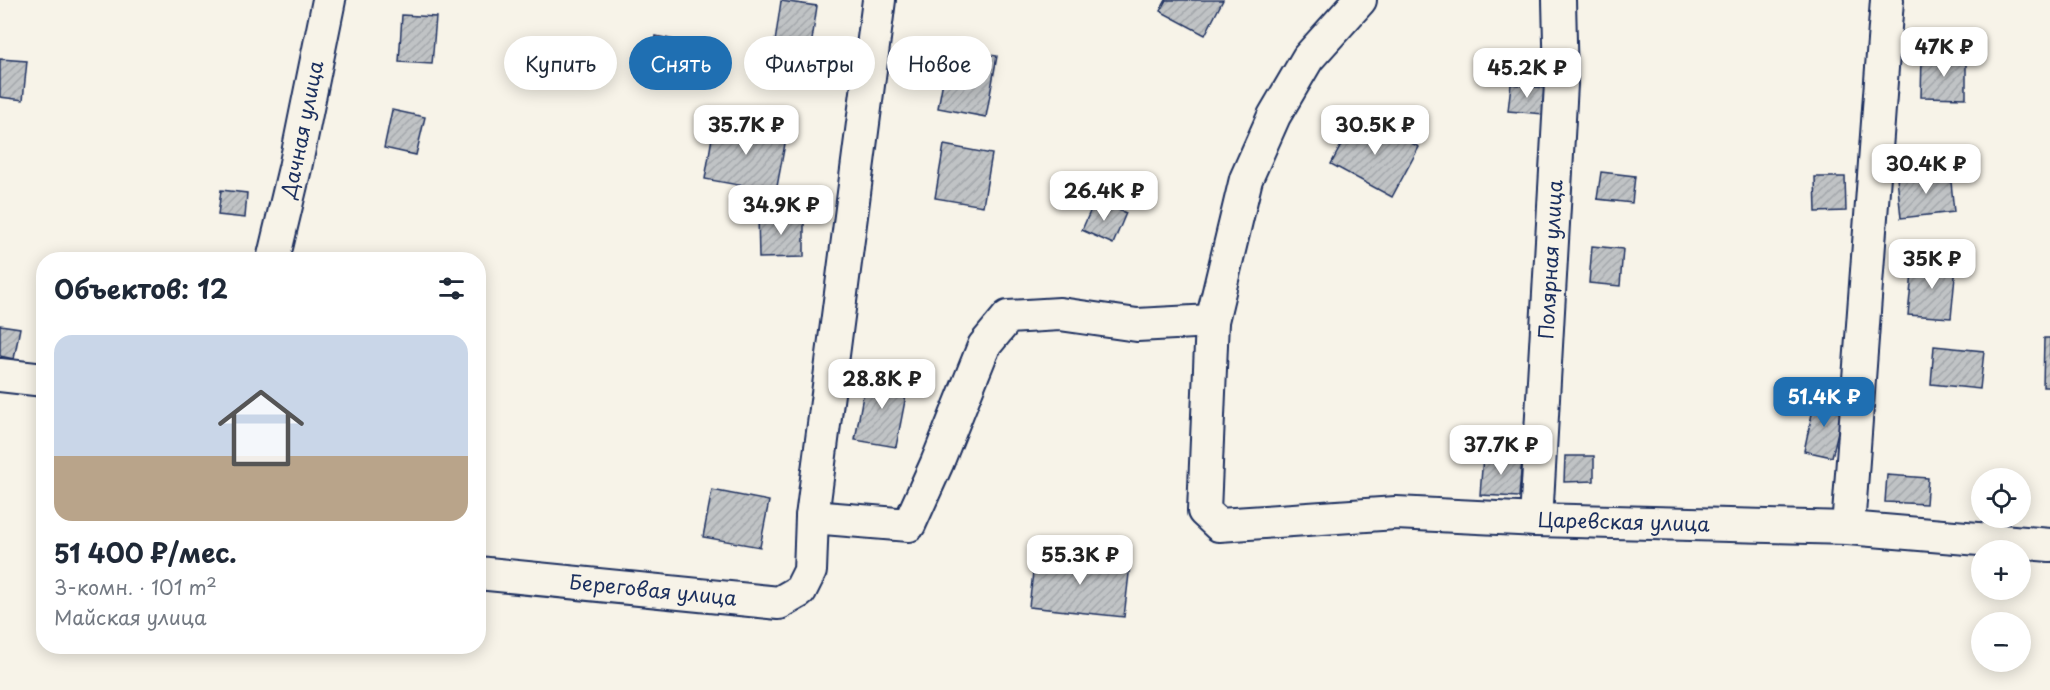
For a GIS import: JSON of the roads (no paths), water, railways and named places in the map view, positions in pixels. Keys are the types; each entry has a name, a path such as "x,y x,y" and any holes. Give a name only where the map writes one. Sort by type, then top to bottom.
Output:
{"street":[{"name":"Дачная улица","path":"275,252 295,168 329,0"},
{"path":"879,0 812,517 909,525 938,463 984,346 1008,317 1060,314 1137,325 1212,321 1246,178 1274,116 1308,58 1360,0"},
{"name":"Полярная улица","path":"1536,520 1562,84 1559,0"},
{"path":"1848,528 1887,0"},
{"name":"Царевская улица","path":"1212,321 1204,511 1219,525 1396,513 1536,520 1848,528 2050,545"},
{"path":"0,375 36,380"},
{"name":"Береговая улица","path":"486,574 779,603 800,591 810,571 812,517"}]}
